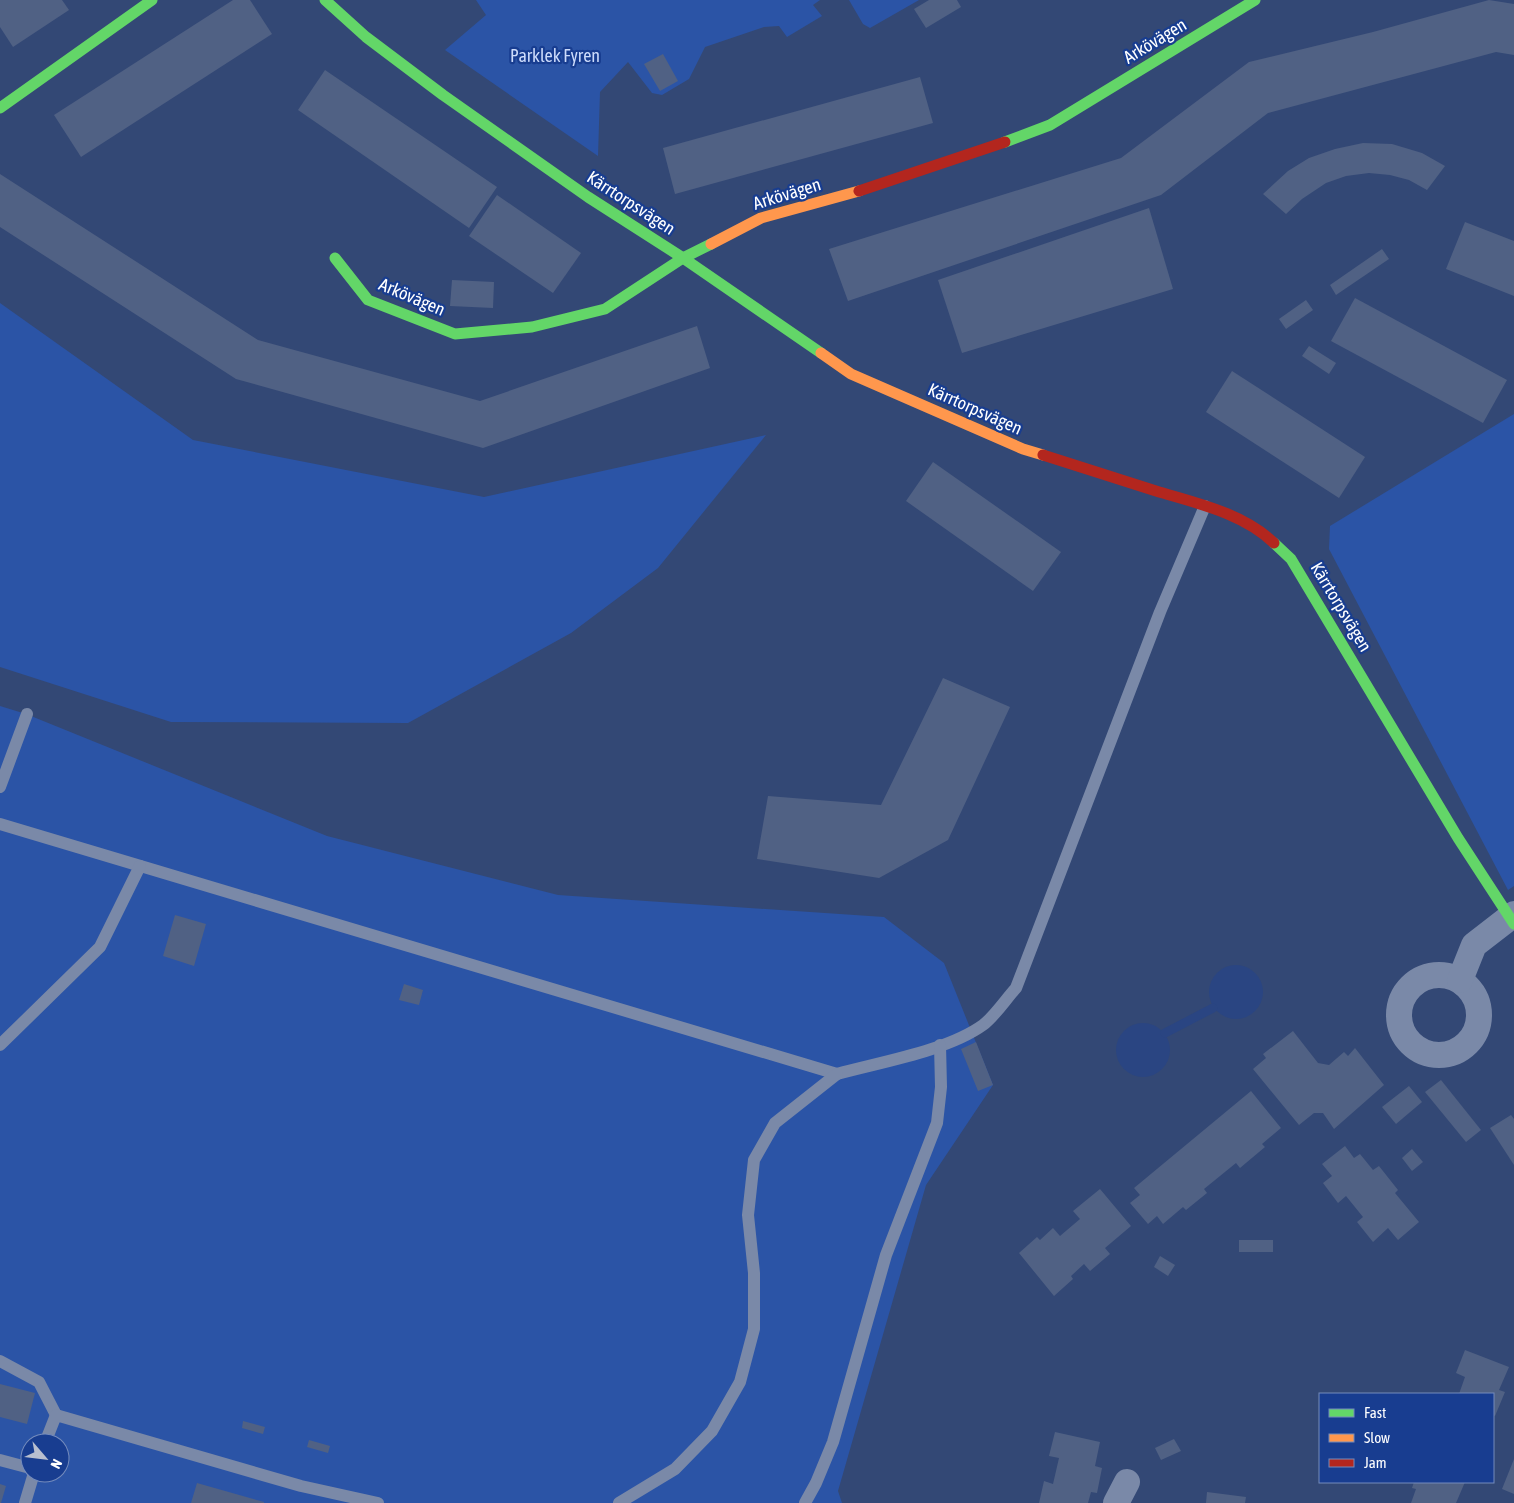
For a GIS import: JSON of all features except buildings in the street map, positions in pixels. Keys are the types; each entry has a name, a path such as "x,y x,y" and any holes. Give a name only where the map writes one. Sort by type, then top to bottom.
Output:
{"street":[{"name":"Kärrtorpsvägen","path":"325,0 366,36 443,95 588,197 683,258 851,374 1023,449 1205,506 1244,521 1267,536 1291,559 1458,838 1513,919"},
{"name":"Arkövägen","path":"335,258 368,300 455,334 532,327 605,309 683,258 761,218 866,189 978,152 1050,125 1256,0"},
{"path":"0,108 148,1"},
{"path":"1460,980 1474,945 1513,919"}],"lane":[{"path":"619,1503 675,1470 712,1431 740,1382 754,1329 754,1273 748,1215 754,1160 775,1123 837,1074 940,1045 972,1032 985,1024 1016,988 1160,612 1205,506"},
{"path":"0,788 26,714"},
{"path":"0,824 837,1074"},
{"path":"0,1046 100,947 140,866"},
{"path":"805,1503 816,1483 833,1442 886,1255 937,1123 941,1087 940,1045"},
{"path":"0,1361 39,1382 56,1415 301,1486 378,1503"},
{"path":"49,1433 56,1415"},
{"path":"0,1460 20,1465"},
{"path":"25,1503 31,1483"}],"green space":[{"name":"Parklek Fyren","path":"476,0 820,0 813,5 822,16 787,37 779,26 764,27 705,47 689,79 662,95 652,93 628,62 600,92 598,156 445,50 486,15"},
{"path":"849,0 919,0 870,28 863,24"},
{"path":"0,303 193,440 484,497 766,435 658,568 571,633 408,723 171,722 0,667"},
{"path":"1514,414 1514,886 1508,890 1329,549 1330,526"},
{"path":"0,706 26,714 327,836 558,895 884,917 944,963 993,1085 926,1185 838,1491 842,1503 0,1503"}],"shaded area":[{"path":"1231,965 1241,965 1251,969 1259,977 1263,992 1259,1007 1251,1015 1241,1019 1231,1019 1221,1015 1213,1007 1209,997 1209,987 1213,977 1221,969"},
{"path":"1138,1023 1148,1023 1158,1027 1166,1035 1170,1050 1166,1065 1158,1073 1148,1077 1138,1077 1128,1073 1120,1065 1116,1055 1116,1045 1120,1035 1128,1027"}],"waterway":[{"path":"1165,1033 1213,1008"}],"traffic: fast":[{"path":"0,108 152,0"},
{"path":"325,0 366,37 443,95 588,197 683,258 821,353"},
{"path":"1005,142 1050,125 1255,0"},
{"path":"335,258 368,300 455,334 532,327 605,309 683,258 711,244"},
{"path":"1274,543 1291,559 1458,838 1514,924"}],"traffic: slow":[{"path":"711,244 761,218 859,191"},
{"path":"821,353 851,374 1023,449 1043,455"}],"traffic: jam":[{"path":"859,191 1005,142"},
{"path":"1043,455 1218,510 1248,524 1274,543"}]}
